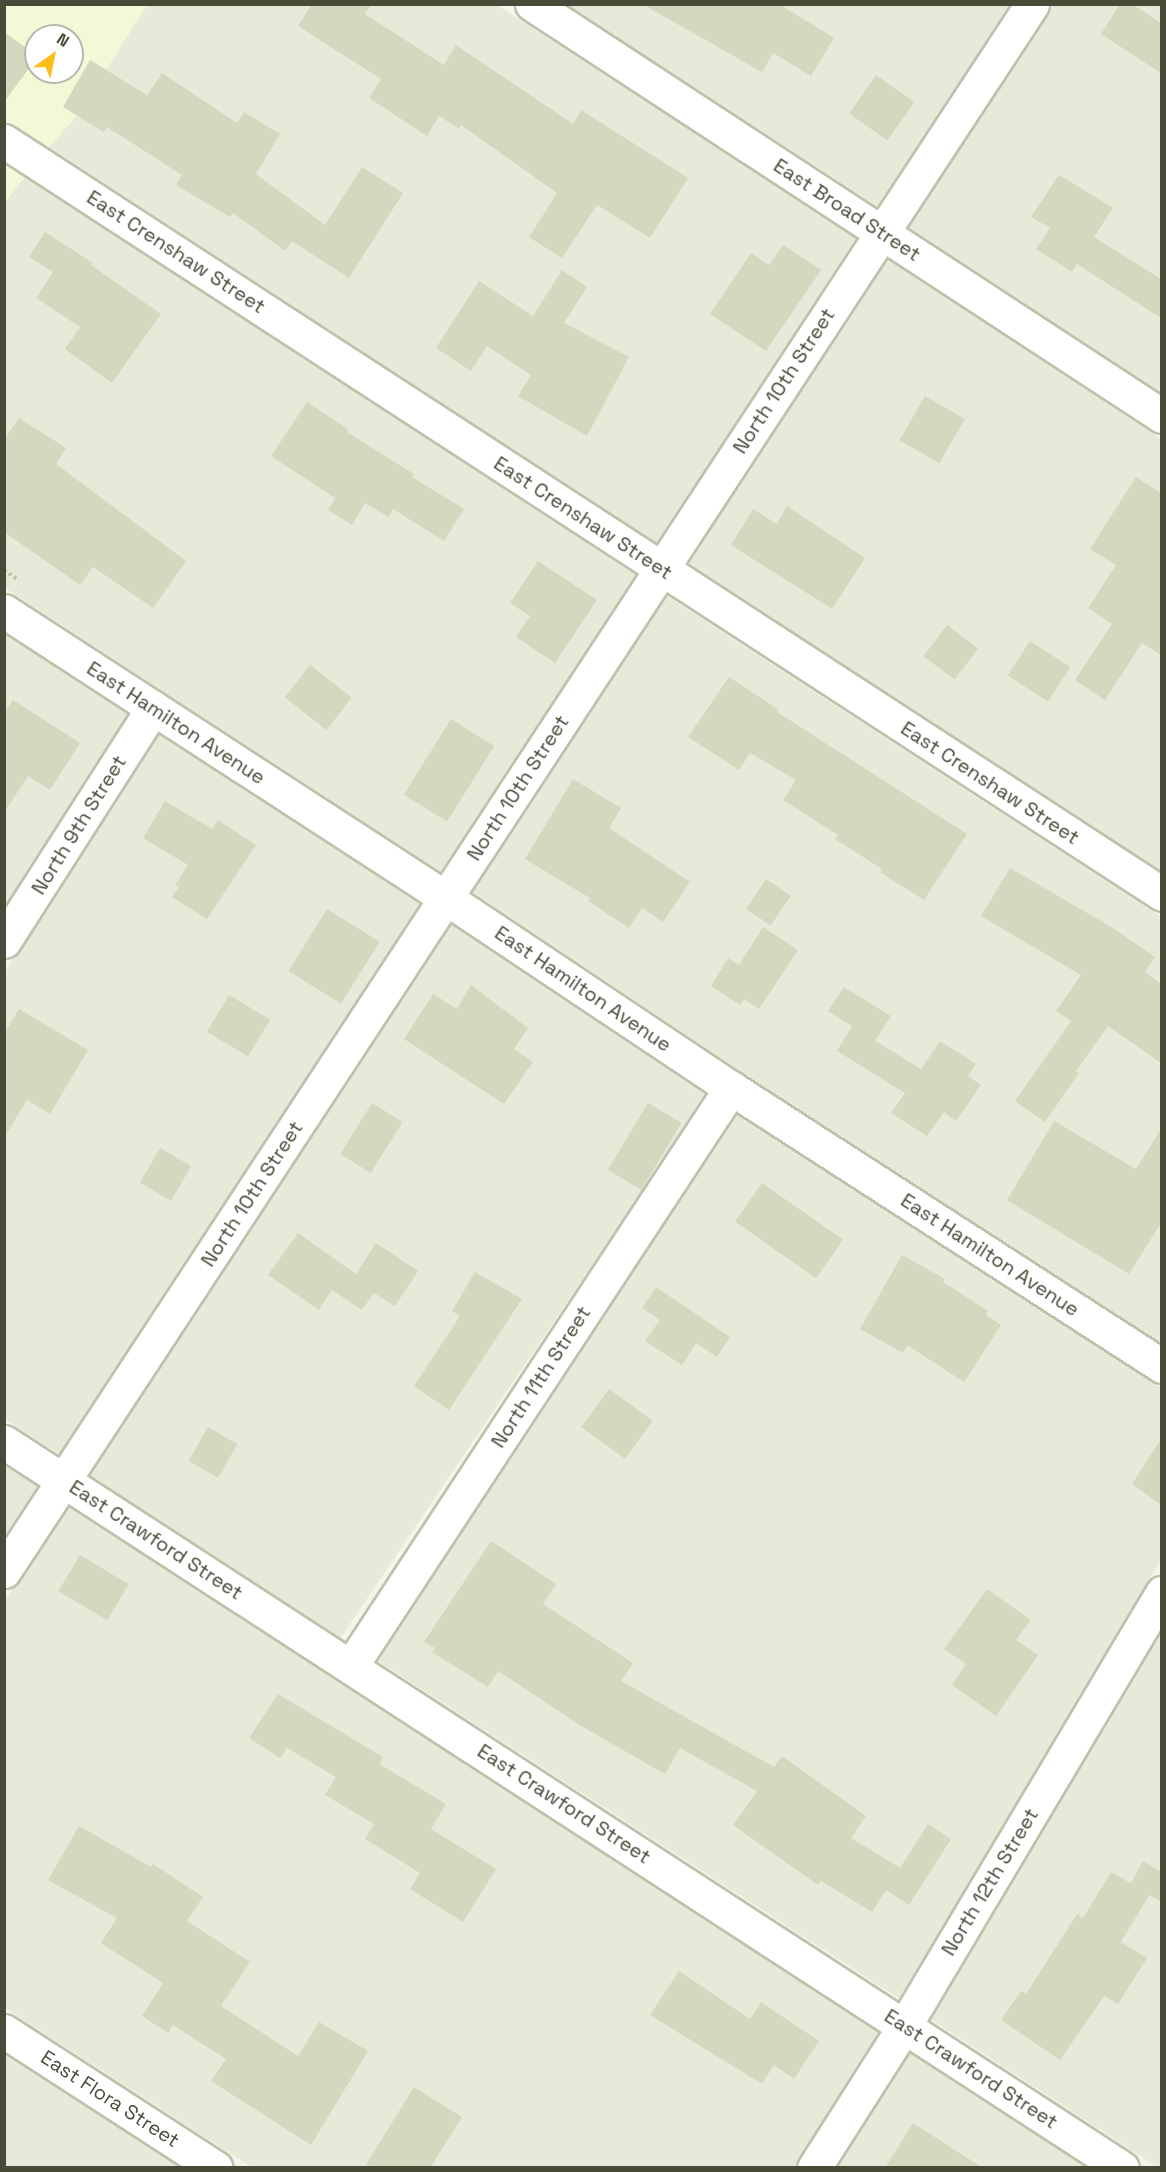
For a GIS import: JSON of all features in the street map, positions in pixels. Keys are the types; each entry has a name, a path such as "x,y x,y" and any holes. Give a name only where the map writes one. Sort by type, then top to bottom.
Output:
{"street":[{"name":"East Broad Street","path":"532,4 1161,416"},
{"name":"North 10th Street","path":"4,1571 880,232 1032,4"},
{"name":"East Crenshaw Street","path":"4,141 1161,894"},
{"name":"East Hamilton Avenue","path":"4,611 1161,1366"},
{"name":"North 9th Street","path":"4,941 153,708"},
{"name":"North 11th Street","path":"351,1666 732,1088"},
{"name":"East Crawford Street","path":"4,1442 1122,2168"},
{"name":"North 12th Street","path":"814,2168 905,2025 1161,1593"},
{"name":"East Flora Street","path":"4,2031 216,2168"}],"shaded area":[{"path":"4,5 147,5 79,113 49,147 5,118"},
{"path":"147,5 497,5 856,238 657,544 49,147 79,113"},
{"path":"567,5 1012,5 877,206"},
{"path":"1052,5 1161,5 1161,393 905,225"},
{"path":"5,164 25,177 5,202"},
{"path":"25,177 637,576 442,873 5,588 5,202"},
{"path":"884,257 1161,439 1161,872 686,563"},
{"path":"665,595 1161,917 1161,1343 742,1072 471,891"},
{"path":"5,634 129,715 5,910"},
{"path":"157,733 421,905 60,1455 5,1419 4,973"},
{"path":"450,923 706,1096 338,1642 81,1469"},
{"path":"735,1113 1161,1388 1161,1560 900,1999 375,1659"},
{"path":"5,1465 39,1487 5,1540"},
{"path":"68,1506 880,2031 794,2167 251,2167 5,2008 4,1602"},
{"path":"1161,1627 1161,2167 1157,2167 929,2018"},
{"path":"909,2050 1087,2167 834,2168"},
{"path":"5,2054 181,2167 5,2167"}],"building":[{"path":"312,4 372,4 365,14 444,65 456,45 573,124 581,110 688,178 650,238 597,205 562,258 529,237 557,193 461,125 459,129 439,116 427,136 369,98 381,79 298,26"},
{"path":"642,4 779,4 834,38 811,76 773,53 762,72"},
{"path":"1120,4 1132,4 1161,23 1161,73 1101,34"},
{"path":"4,32 24,46 24,75 4,102"},
{"path":"90,60 147,95 162,73 237,123 244,112 280,134 256,174 325,225 362,167 403,193 349,278 292,241 285,251 233,213 230,217 176,185 182,175 107,127 104,132 63,107 76,84 84,84 84,70"},
{"path":"876,75 915,102 888,140 849,114"},
{"path":"1059,175 1113,208 1094,237 1161,279 1161,318 1077,264 1072,272 1036,249 1050,228 1031,217"},
{"path":"45,232 93,263 91,265 161,314 112,383 65,349 80,327 36,298 53,272 29,257"},
{"path":"783,245 821,270 766,351 710,314 751,253 769,265"},
{"path":"562,270 587,287 564,323 629,357 587,436 518,396 531,375 487,346 471,371 436,348 479,281 533,316"},
{"path":"925,396 965,419 939,463 900,440"},
{"path":"307,402 348,429 347,432 414,474 412,477 464,509 444,541 393,509 389,517 365,503 352,525 328,510 335,498 271,456"},
{"path":"19,418 66,448 56,464 186,561 153,608 93,567 80,585 4,532 4,440"},
{"path":"1136,477 1161,493 1161,655 1142,643 1105,700 1075,680 1112,624 1088,608 1116,565 1090,549"},
{"path":"787,506 865,558 832,609 731,545 753,509 777,524"},
{"path":"538,561 597,600 555,663 516,637 530,616 510,603"},
{"path":"947,625 978,648 955,680 924,656"},
{"path":"1030,641 1070,667 1048,702 1008,675"},
{"path":"310,665 352,698 327,730 285,697"},
{"path":"729,677 779,710 777,712 967,834 924,900 880,872 882,869 835,839 838,835 783,800 796,780 750,753 739,770 688,737"},
{"path":"13,700 80,743 50,790 28,776 4,813 4,714"},
{"path":"451,719 494,746 447,822 404,794"},
{"path":"573,779 621,808 609,828 690,882 663,922 642,908 629,928 588,901 590,898 525,859"},
{"path":"165,801 212,829 218,820 256,845 207,919 172,897 179,887 175,885 188,865 143,838"},
{"path":"1010,868 1113,928 1155,957 1145,972 1161,984 1161,1063 1108,1026 1076,1071 1079,1073 1045,1122 1015,1101 1071,1021 1056,1011 1081,975 981,916"},
{"path":"766,879 791,896 771,926 746,909"},
{"path":"327,909 380,942 341,1004 288,971"},
{"path":"763,927 798,950 759,1009 744,999 740,1005 711,986 728,958 739,965"},
{"path":"471,985 528,1028 514,1049 533,1062 504,1104 404,1039 433,994 457,1009"},
{"path":"844,987 891,1016 875,1041 921,1069 940,1041 976,1064 968,1076 981,1085 956,1121 944,1112 927,1136 891,1113 905,1093 837,1051 852,1026 828,1011"},
{"path":"229,995 270,1020 248,1057 207,1032"},
{"path":"19,1009 88,1050 50,1114 27,1100 4,1138 4,1034"},
{"path":"372,1103 403,1122 371,1173 340,1154"},
{"path":"648,1103 681,1123 641,1190 608,1170"},
{"path":"1054,1121 1136,1169 1161,1129 1161,1223 1129,1274 1007,1200"},
{"path":"160,1148 191,1166 171,1201 140,1183"},
{"path":"762,1183 843,1240 816,1278 735,1222"},
{"path":"298,1233 356,1274 376,1243 418,1271 395,1306 374,1293 362,1310 332,1290 319,1310 268,1275"},
{"path":"902,1255 945,1279 943,1282 988,1311 986,1315 1001,1325 964,1382 907,1345 903,1353 860,1329"},
{"path":"475,1272 522,1299 449,1410 414,1386 460,1316 452,1311"},
{"path":"656,1287 730,1337 717,1357 696,1343 682,1365 645,1341 660,1320 642,1308"},
{"path":"609,1389 653,1421 625,1459 581,1427"},
{"path":"208,1427 237,1444 218,1478 188,1461"},
{"path":"1161,1439 1161,1505 1132,1484"},
{"path":"491,1541 556,1584 543,1604 633,1663 621,1681 774,1767 782,1756 866,1816 851,1838 900,1868 928,1824 951,1839 909,1905 886,1890 872,1912 821,1881 818,1885 733,1825 757,1791 680,1748 665,1774 583,1727 498,1671 488,1687 432,1652 435,1648 424,1642"},
{"path":"80,1555 129,1584 107,1620 58,1591"},
{"path":"987,1589 1031,1620 1016,1640 1038,1655 996,1716 952,1685 966,1664 944,1649"},
{"path":"278,1694 383,1757 379,1764 446,1804 431,1829 496,1869 463,1922 410,1889 420,1873 365,1839 374,1824 325,1795 336,1777 287,1748 280,1758 249,1738"},
{"path":"79,1826 151,1867 153,1864 203,1897 187,1921 250,1962 221,2006 298,2056 319,2022 368,2051 311,2145 211,2081 226,2059 173,2025 168,2033 142,2016 163,1983 101,1943 117,1918 48,1880"},
{"path":"1143,1861 1161,1872 1161,1902 1131,1883"},
{"path":"1111,1872 1150,1894 1121,1942 1147,1958 1118,2004 1104,1996 1060,2060 1001,2020 1021,1991 1026,1994 1077,1914 1083,1918"},
{"path":"679,1971 750,2019 761,2002 819,2041 794,2079 774,2065 762,2084 650,2015"},
{"path":"414,2087 462,2117 430,2168 364,2168"},
{"path":"913,2123 983,2168 885,2168"}]}
